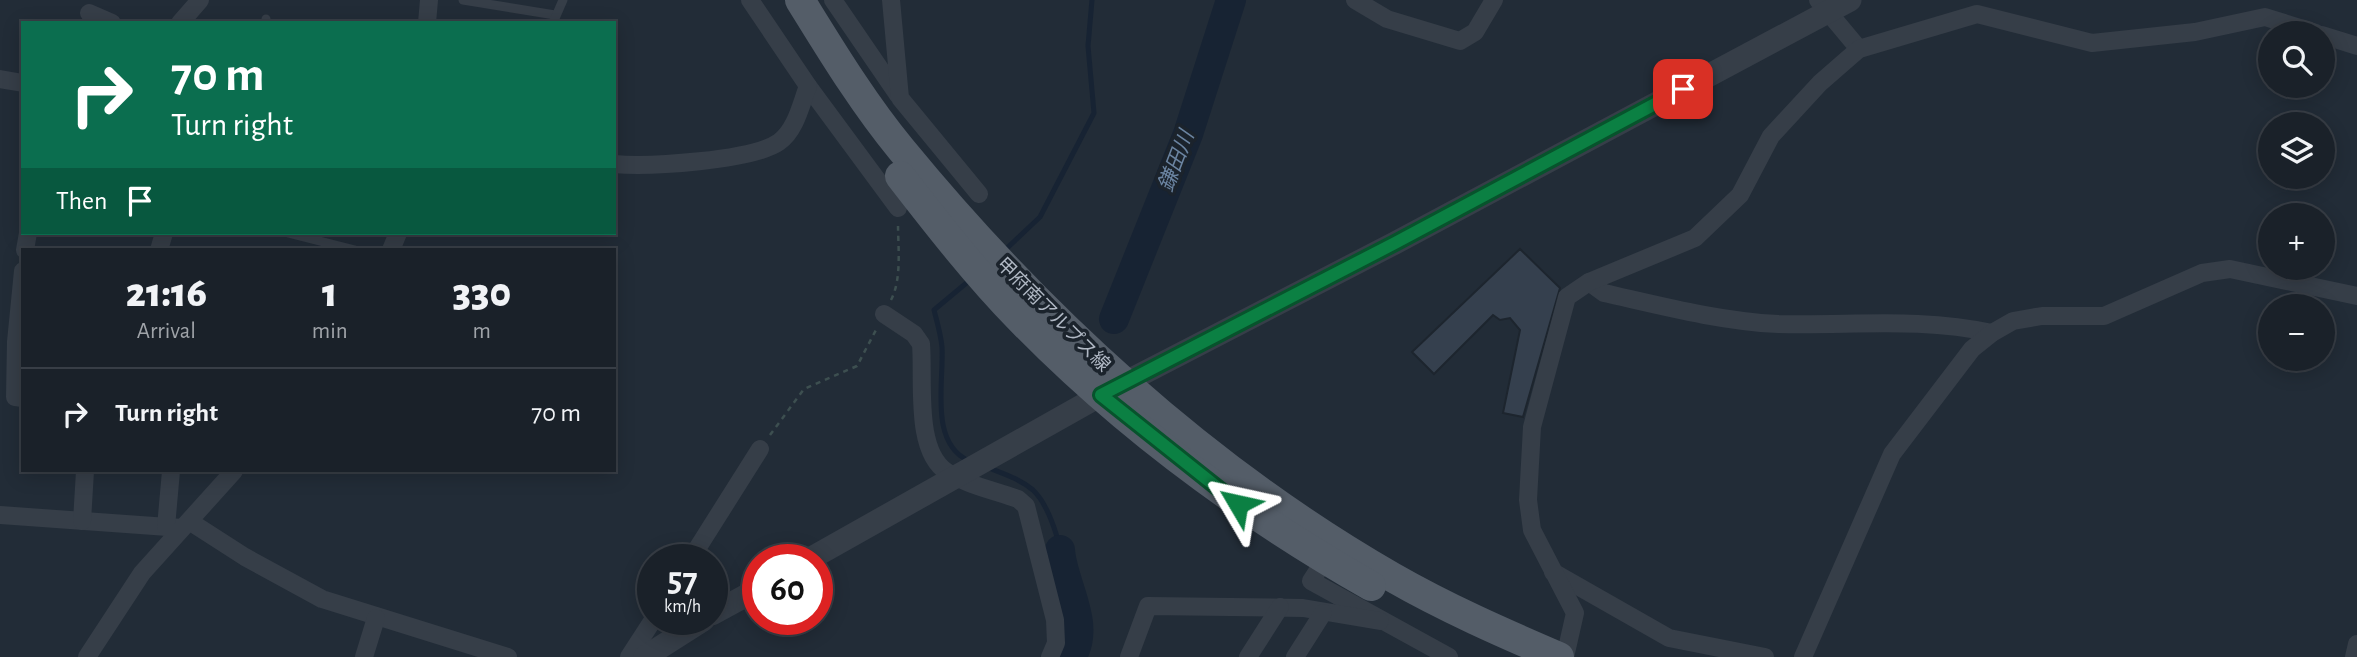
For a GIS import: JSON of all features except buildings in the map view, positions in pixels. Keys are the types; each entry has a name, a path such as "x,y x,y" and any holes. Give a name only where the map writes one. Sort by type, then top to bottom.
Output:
{"main road":[{"name":"甲府南アルプス線","path":"778,0 852,113 929,214 1020,319 1113,389"},
{"name":"甲府南アルプス線","path":"800,0 899,147 1113,389 1217,489 1331,551 1392,577 1449,607 1559,657"},
{"name":"甲府南アルプス線","path":"1331,551 1400,603 1512,657"}],"street":[{"path":"182,21 200,0"},
{"path":"427,21 429,0"},
{"path":"750,0 808,86 898,208"},
{"path":"833,0 900,98 979,194"},
{"path":"891,0 900,98"},
{"path":"1355,0 1387,19 1460,41 1475,32 1494,0"},
{"path":"833,546 1113,389 1823,6 1850,0"},
{"path":"1823,6 1859,49"},
{"path":"1565,657 1575,613 1532,530 1528,500 1532,427 1560,313 1567,297 1589,282 1695,238 1740,195 1771,136 1820,83 1859,49 1981,7 2092,43 2195,32 2265,17 2278,21"},
{"path":"89,12 108,21"},
{"path":"2335,39 2357,46"},
{"path":"0,79 21,83"},
{"path":"616,164 691,163 763,149 778,142 791,129 808,86"},
{"path":"1803,657 1892,454 1972,349 1992,333 2013,321 2042,316 2104,316 2202,273 2230,269 2357,296"},
{"path":"1589,282 1604,293 1731,320 1780,324 1953,324 1992,333"},
{"path":"21,310 15,397 21,398"},
{"path":"884,314 914,334 921,344 927,445 936,462 1018,499 1026,506 1055,620 1056,643 1050,657"},
{"path":"700,544 760,449"},
{"path":"82,521 85,472"},
{"path":"171,472 179,525"},
{"path":"87,657 142,573 179,525 233,472"},
{"path":"0,515 179,525 322,599 508,657"},
{"path":"1331,551 1311,581 1450,657"},
{"path":"1553,572 1669,638 1765,657"},
{"path":"1129,657 1148,606 1280,607 1323,613 1336,612 1380,621"},
{"path":"1248,657 1280,607"},
{"path":"1296,657 1323,613"},
{"path":"364,657 376,618"},
{"path":"629,657 643,635"},
{"path":"645,657 679,635"},
{"path":"2354,657 2357,644"}],"lane":[{"path":"463,0 554,19 563,0"},
{"path":"296,235 347,248"}],"path":[{"path":"760,449 804,389 857,366 895,293 898,208"}],"waterway":[{"path":"1004,251 1040,217 1094,113 1088,46 1092,0"},
{"name":"鎌田川","path":"1114,319 1188,134 1231,0"},
{"path":"969,461 956,452 943,427 942,347 934,310 970,280"},
{"path":"989,468 1023,483 1041,499 1058,538 1070,593"},
{"name":"鎌田川","path":"1060,550 1077,618 1077,645 1071,657"}],"route":[{"path":"1238,504 1101,395 1395,243 1683,89"}]}
